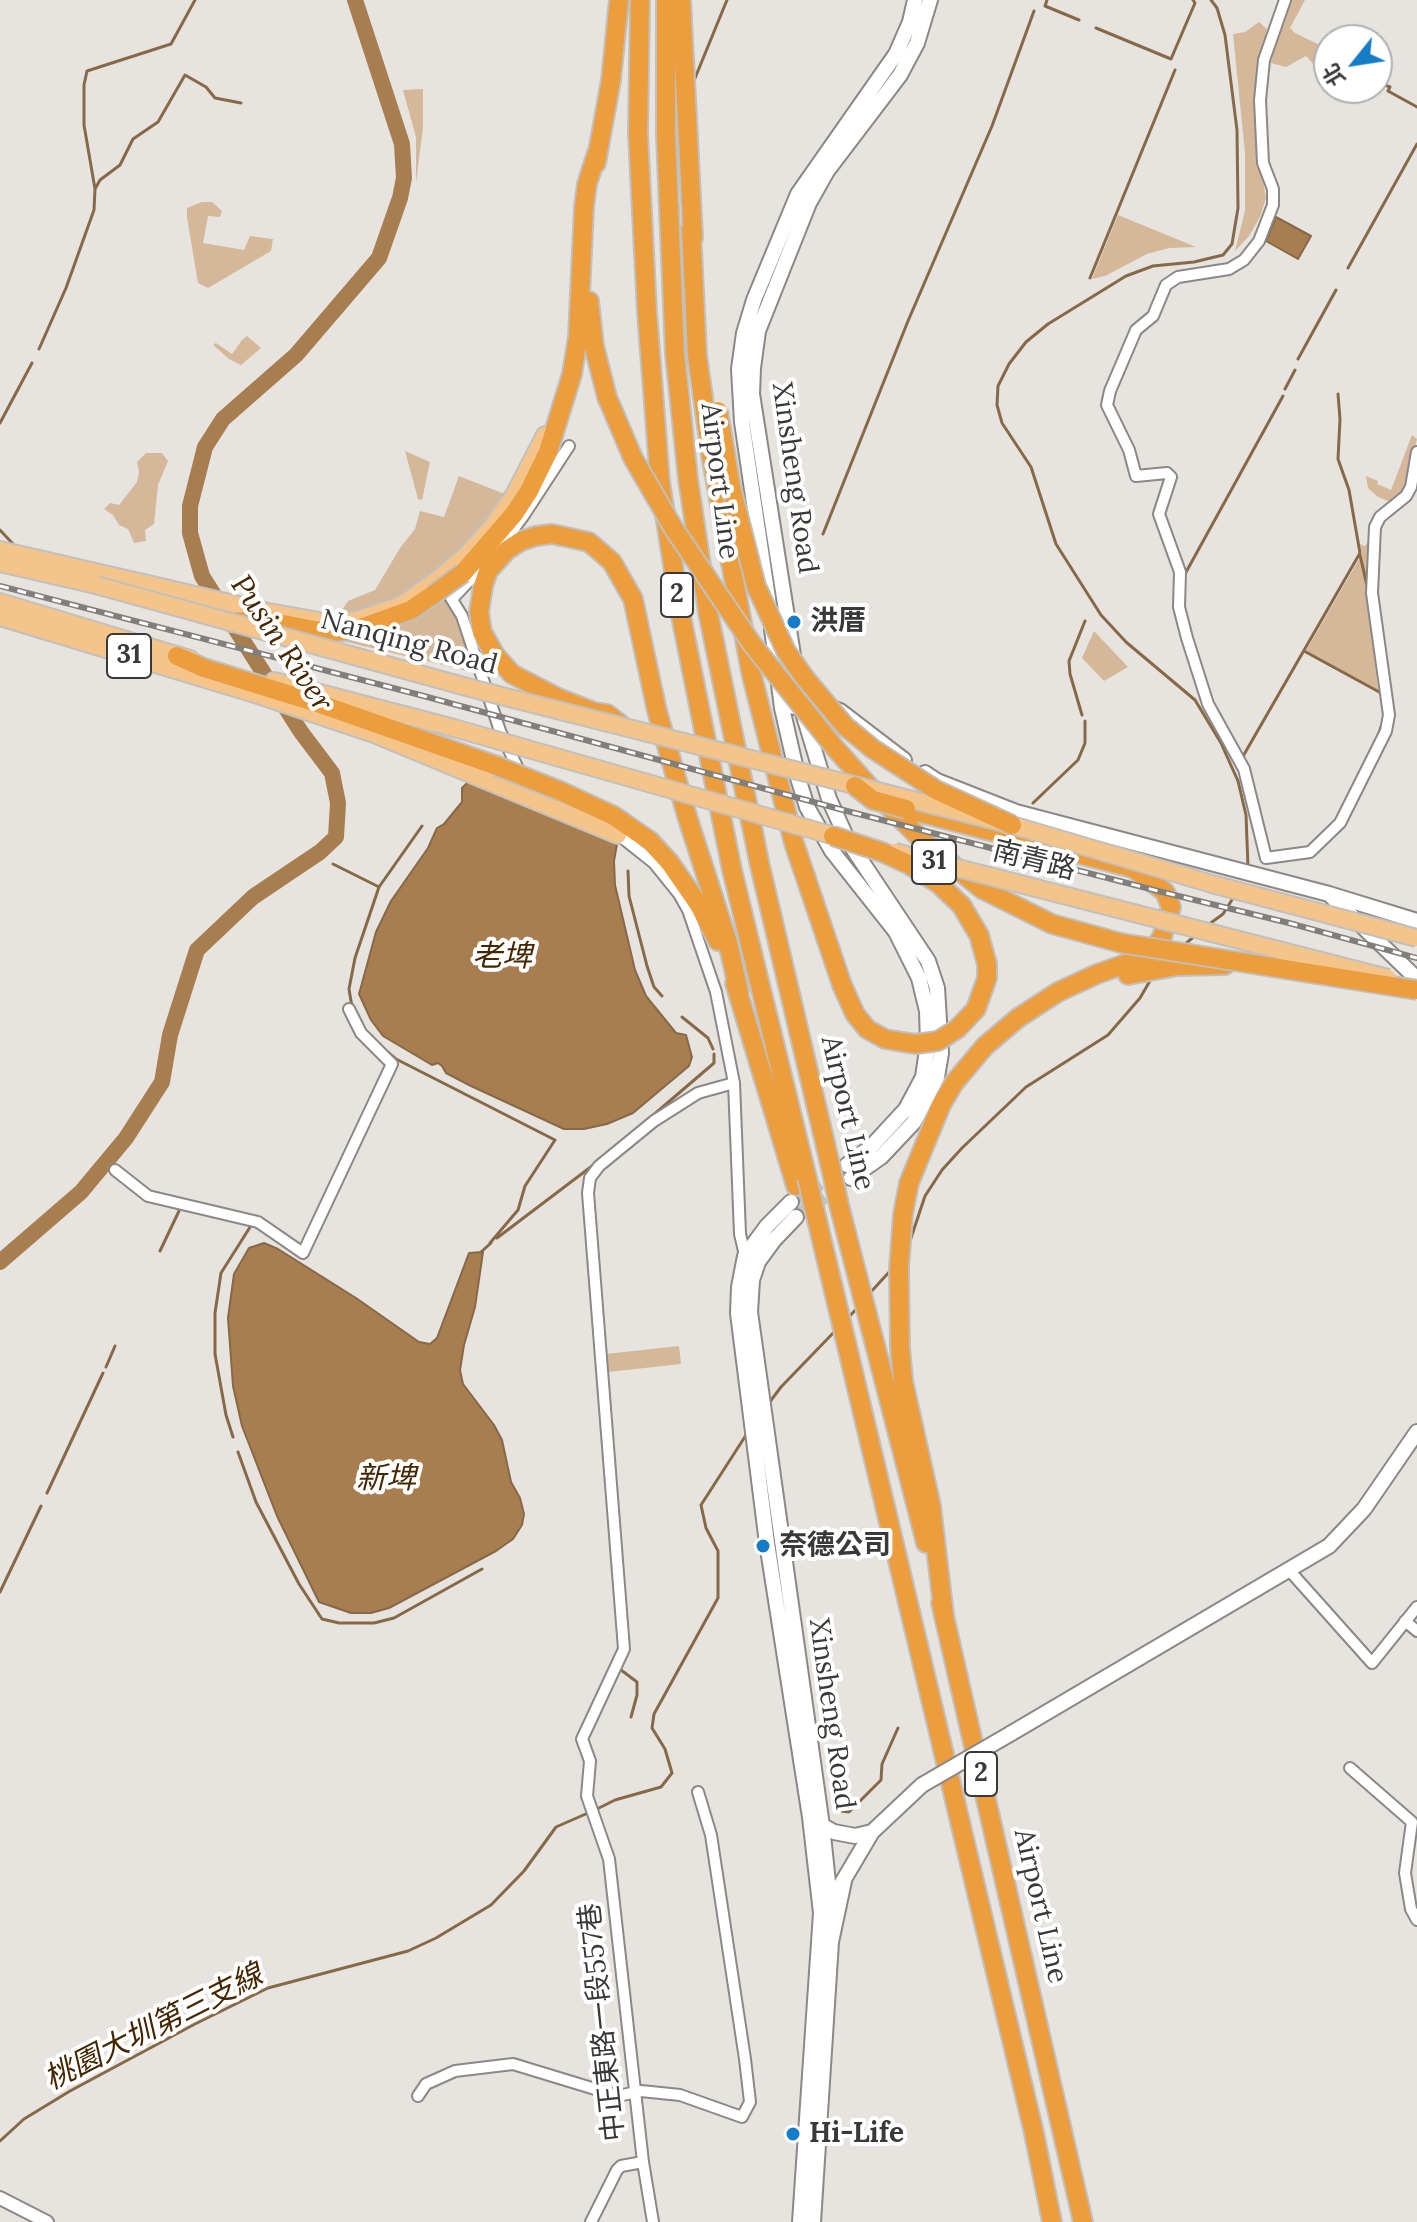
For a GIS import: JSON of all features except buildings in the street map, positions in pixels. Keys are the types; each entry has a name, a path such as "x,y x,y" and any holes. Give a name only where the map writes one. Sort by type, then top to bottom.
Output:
{"highway":[{"path":"619,0 597,153 588,261 594,346 607,397 633,458 668,519 752,644 835,748 921,839 982,889 1052,924 1121,943 1417,988"},
{"name":"Airport Line","path":"640,0 638,150 660,482 681,616 802,1205 848,1350 1034,2133 1052,2222"},
{"name":"Airport Line","path":"666,0 666,135 675,354 688,479 708,612 760,866 843,1169 839,1205 944,1615 1083,2222"},
{"path":"681,0 697,355 711,455 751,672 794,843 842,985 855,1014 867,1029 885,1039 916,1044 938,1041 957,1029 976,1009 987,978 987,964 979,935 966,913 939,884 895,858 833,836"},
{"path":"230,613 334,632 355,630 411,610 463,573 501,532 541,468 572,374 578,337 582,221 587,184 597,153"},
{"path":"691,229 731,487 756,586 786,651 845,726 873,749 936,790 1012,825"},
{"path":"620,724 607,714 556,697 512,674 495,655 482,632 480,597 488,571 507,550 536,536 565,536 589,542 612,562 633,599 657,711 728,943 739,992 802,1205"},
{"path":"177,656 204,668 377,723 595,805 650,841 670,863 712,929 739,992"},
{"path":"855,786 873,800 1133,868 1160,887 1170,903 1162,937 1142,960 1076,983 1018,1018 968,1064 941,1105 909,1183 903,1214 898,1303 903,1381 931,1506 944,1615"},
{"path":"941,1105 1001,1043 1069,997 1146,970 1177,966 1268,966"}],"main road":[{"name":"Xinsheng Road","path":"843,1169 890,1129 912,1099 923,1077 928,1043 927,1011 919,978 896,932 832,851 807,807 798,778 782,708 742,422 739,369 744,333 754,300 798,194 896,54 910,22 915,0"},
{"name":"Xinsheng Road","path":"843,1169 881,1157 914,1122 937,1077 941,1043 937,988 928,961 848,841 829,799 801,706 752,394 758,331 809,203 827,171 900,75 917,43 930,0"},
{"path":"0,550 193,595 230,613 330,623 356,620 401,605 467,554 514,495 545,435"},
{"name":"Nanqing Road","path":"0,563 230,613 474,689 620,724"},
{"name":"31","path":"0,602 177,656"},
{"name":"31","path":"0,617 258,695 374,734 618,835"},
{"name":"南青路","path":"177,656 454,728 833,836 1417,988"},
{"name":"南青路","path":"782,708 824,705 840,711 904,761 937,781 1016,812 1329,894 1354,909 1417,979"},
{"name":"南青路","path":"620,724 1012,825 1198,881 1417,938"},
{"path":"510,788 520,772"},
{"name":"南青路","path":"1354,909 1417,921"},
{"name":"Xinsheng Road","path":"754,1388 738,1313 745,1256 767,1226 802,1205"},
{"name":"Xinsheng Road","path":"802,1205 758,1262 752,1280 750,1312 754,1388 761,1441 822,1826"},
{"path":"826,1907 872,1832 922,1785 1329,1546 1345,1532 1416,1436"},
{"name":"Xinsheng Road","path":"761,1441 767,1543 810,1817 822,1826"},
{"path":"800,2222 826,1907 810,1817"},
{"path":"828,1985 822,1826 855,1836 872,1832"},
{"path":"813,2222 831,1942 844,1881"}],"street":[{"path":"1285,0 1264,60 1260,100 1263,163 1273,189 1273,205 1259,241 1244,260 1229,269 1178,277 1166,285 1153,316 1136,330 1107,405 1129,450 1136,476 1167,473 1171,477 1159,514 1180,572 1181,618 1208,704 1244,769 1266,858 1310,852 1340,823 1386,731 1389,715 1372,593 1375,527 1380,517 1406,496 1411,487 1417,452"},
{"path":"453,598 510,534 569,446"},
{"path":"438,579 453,598 471,639 500,731 520,772 535,785 601,820 654,863 688,910 716,992 734,1083 740,1234 752,1280"},
{"path":"115,1170 142,1194 258,1222 303,1253 392,1064 361,1033 349,1009"},
{"name":"中正東路一段557巷","path":"653,2222 643,2162 609,1859 587,1796 590,1761 582,1739 624,1649 588,1193 590,1178 599,1166 679,1103 698,1093 734,1083"},
{"path":"1289,1570 1372,1663 1417,1607"},
{"path":"1405,1621 1417,1631"},
{"path":"1350,1768 1412,1822 1405,1873 1411,1909 1417,1920"},
{"path":"418,2096 426,2084 445,2074 513,2064 618,2096 636,2092 680,2095 742,2117 750,2102 711,1835 698,1792"},
{"path":"591,2222 617,2170 621,2166 643,2162"},
{"path":"0,2198 47,2222"}],"shaded area":[{"path":"1292,0 1305,0 1290,28 1313,42 1313,64 1306,56 1286,67 1271,63 1278,34"},
{"path":"1259,22 1267,29 1255,90 1257,146 1266,198 1249,236 1235,251 1245,211 1245,153 1233,34 1245,32"},
{"path":"423,89 423,127 416,183 416,137 403,90"},
{"path":"212,202 222,211 220,217 208,216 203,243 244,250 250,236 273,239 271,251 208,288 198,283 187,217 187,208"},
{"path":"1118,215 1196,247 1169,248 1147,254 1105,276 1092,279"},
{"path":"247,336 261,348 241,365 213,345 216,343 232,354"},
{"path":"1412,435 1417,439 1404,491 1391,502 1378,497 1368,488 1366,476 1391,490"},
{"path":"405,451 430,462 422,500 418,499"},
{"path":"146,453 162,453 168,461 158,485 154,524 145,530 146,541 134,543 128,529 119,525 113,515 104,509 110,503 119,505 137,482 137,462"},
{"path":"459,476 507,495 487,525 437,571 385,604 350,615 340,613 348,601 375,590 415,529 420,511 444,517"},
{"path":"1370,538 1366,586 1378,690 1306,651 1362,554 1360,544 1365,546"},
{"path":"445,596 456,611 476,673 343,641 348,637 378,633 407,621"},
{"path":"1094,631 1128,667 1104,681 1082,658"},
{"path":"679,1346 681,1364 608,1372 606,1354"}],"water":[{"path":"1276,217 1311,236 1298,259 1266,241"},
{"name":"老埤","path":"469,781 617,844 615,885 635,970 646,996 676,1033 686,1035 692,1057 689,1066 633,1113 607,1124 564,1129 446,1073 438,1063 432,1065 383,1036 371,1020 359,994 376,932 391,901 428,848 437,828 462,802 462,788"},
{"name":"新埤","path":"264,1243 356,1298 419,1342 430,1344 437,1338 469,1253 483,1252 475,1307 460,1370 463,1384 502,1440 511,1482 524,1514 522,1525 513,1539 389,1608 371,1613 351,1613 319,1602 277,1516 242,1426 233,1386 228,1318 234,1274 249,1248"}],"waterway":[{"path":"39,349 66,288 94,210 95,189 84,125 87,71 171,44 195,0"},
{"name":"Pusin River","path":"0,1262 81,1192 126,1138 162,1082 170,1035 197,950 253,897 320,852 336,837 338,803 332,773 301,732 202,576 190,533 190,506 205,447 223,419 296,355 379,258 400,198 404,178 402,144 355,0"},
{"path":"693,83 727,0"},
{"path":"1047,0 1045,6 1079,20"},
{"path":"1096,28 1171,59 1195,3 1193,0"},
{"name":"桃園大圳第三支線","path":"1211,0 1217,8 1225,35 1237,130 1238,208 1232,244 1223,255 1194,262 1153,266 1126,276 1048,324 1026,342 1009,364 998,386 997,405 1002,423 1031,467 1056,544 1101,615 1126,642 1195,700 1221,743 1238,781 1246,815 1248,867"},
{"path":"823,534 908,321 992,126 1034,11"},
{"path":"1090,278 1175,70"},
{"path":"95,189 100,180 120,165 133,139 158,122 185,75 206,87 215,98 241,103"},
{"path":"1393,94 1417,107"},
{"path":"1348,268 1417,144"},
{"path":"1298,359 1336,290"},
{"path":"0,423 32,363"},
{"path":"1285,389 1295,370"},
{"path":"1242,758 1360,553 1349,490 1338,459 1338,394"},
{"path":"1185,574 1283,396"},
{"path":"0,530 14,545"},
{"path":"1360,555 1368,590"},
{"path":"1082,715 1069,661 1085,621"},
{"path":"1304,651 1381,693"},
{"path":"1378,736 1384,718 1382,697"},
{"path":"1033,803 1078,760 1085,743 1085,721"},
{"path":"379,887 422,826"},
{"path":"333,864 379,887 355,958 349,989 352,1007"},
{"path":"628,871 629,896 647,966 654,987 662,996"},
{"name":"桃園大圳第三支線","path":"1208,925 1223,914 1235,895"},
{"name":"桃園大圳第三支線","path":"1184,945 1196,935"},
{"name":"桃園大圳第三支線","path":"909,1244 925,1196 942,1170 962,1148 1026,1087 1108,1035 1140,998 1151,979"},
{"path":"682,1017 708,1038 713,1049"},
{"path":"379,1045 396,1059 555,1140 525,1186 518,1210 490,1243"},
{"path":"651,1117 714,1063 714,1054"},
{"path":"497,1238 596,1163"},
{"path":"160,1251 179,1211"},
{"path":"233,1437 215,1354 215,1313 221,1273 252,1224"},
{"path":"481,1252 491,1243"},
{"name":"桃園大圳第三支線","path":"869,1294 891,1270"},
{"name":"桃園大圳第三支線","path":"848,1318 859,1306"},
{"name":"桃園大圳第三支線","path":"769,1403 837,1329"},
{"path":"106,1367 115,1346"},
{"path":"47,1493 103,1373"},
{"name":"桃園大圳第三支線","path":"595,1810 615,1800 661,1787 672,1773 665,1749 652,1728 654,1714 718,1598 718,1551 706,1528 701,1505 748,1432"},
{"path":"238,1452 256,1502 299,1584 322,1619 339,1623 374,1623 394,1618 482,1569"},
{"path":"0,1592 41,1506"},
{"path":"617,1667 637,1682 631,1717"},
{"path":"834,1797 841,1811 849,1812 881,1780 882,1764 898,1728"},
{"name":"桃園大圳第三支線","path":"0,2141 24,2119 70,2091 268,1988 408,1951 436,1938 491,1905 524,1871 556,1827 588,1813"}],"tunnel":[{"path":"791,1202 840,1170"},
{"path":"796,1217 851,1178"}],"railway":[{"path":"0,586 420,695 843,810 1417,958"}],"place":[{"name":"洪厝","path":"794,622"},
{"name":"奈德公司","path":"763,1546"},
{"name":"Hi-Life","path":"793,2134"}]}
